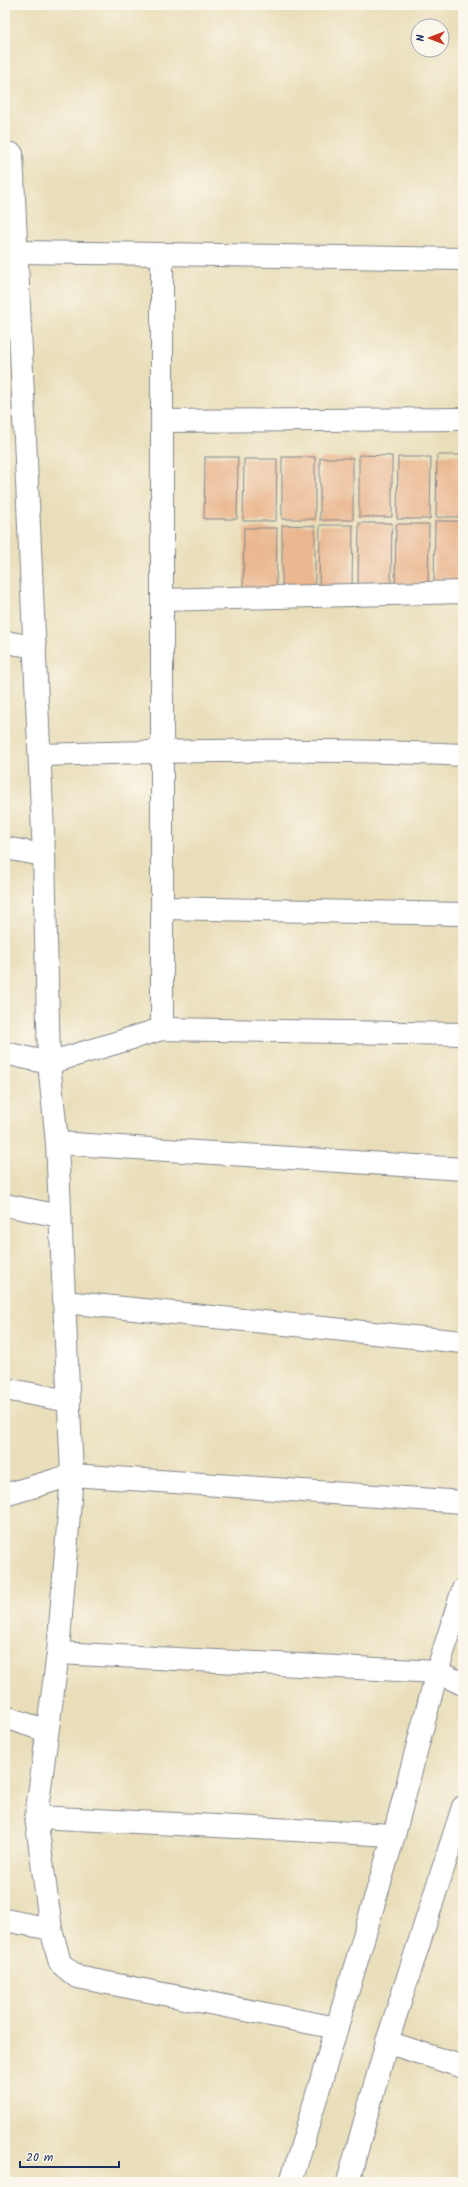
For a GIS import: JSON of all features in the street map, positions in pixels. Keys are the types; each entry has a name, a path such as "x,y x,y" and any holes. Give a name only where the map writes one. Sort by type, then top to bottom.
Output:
{"street":[{"path":"12,154 10,227 16,252 14,399 34,647 40,755 49,1063 57,1143 72,1475 58,1653 36,1817 50,1929 60,1963 78,1977 337,2028"},
{"path":"16,252 463,259"},
{"path":"162,254 162,1029"},
{"path":"162,421 463,419"},
{"path":"162,600 463,592"},
{"path":"5,642 34,647"},
{"path":"40,755 162,751 375,751 463,755"},
{"path":"5,848 44,855"},
{"path":"162,908 463,914"},
{"path":"5,1053 49,1063 162,1029 463,1034"},
{"path":"57,1143 463,1169"},
{"path":"5,1205 60,1216"},
{"path":"64,1302 463,1342"},
{"path":"5,1389 69,1402"},
{"path":"5,1496 72,1475 463,1502"},
{"path":"291,2182 394,1835 451,1679 463,1589"},
{"path":"58,1653 451,1679"},
{"path":"5,1717 47,1731"},
{"path":"348,2182 387,2042 456,1853 463,1807"},
{"path":"36,1817 394,1835"},
{"path":"5,1920 50,1929"},
{"path":"387,2042 463,2067"}],"building":[{"path":"359,455 392,456 392,517 359,517"},
{"path":"437,455 463,455 463,517 436,517"},
{"path":"205,457 238,457 237,519 204,519"},
{"path":"282,457 315,457 315,519 282,519"},
{"path":"398,457 431,457 430,519 397,519"},
{"path":"320,458 353,458 353,520 320,520"},
{"path":"244,459 277,459 276,521 243,521"},
{"path":"435,521 463,521 463,583 434,583"},
{"path":"359,523 392,523 391,584 358,584"},
{"path":"396,524 429,524 428,585 395,585"},
{"path":"282,525 315,526 315,587 282,587"},
{"path":"320,525 353,525 352,587 319,587"},
{"path":"244,528 277,528 276,589 243,589"}]}
